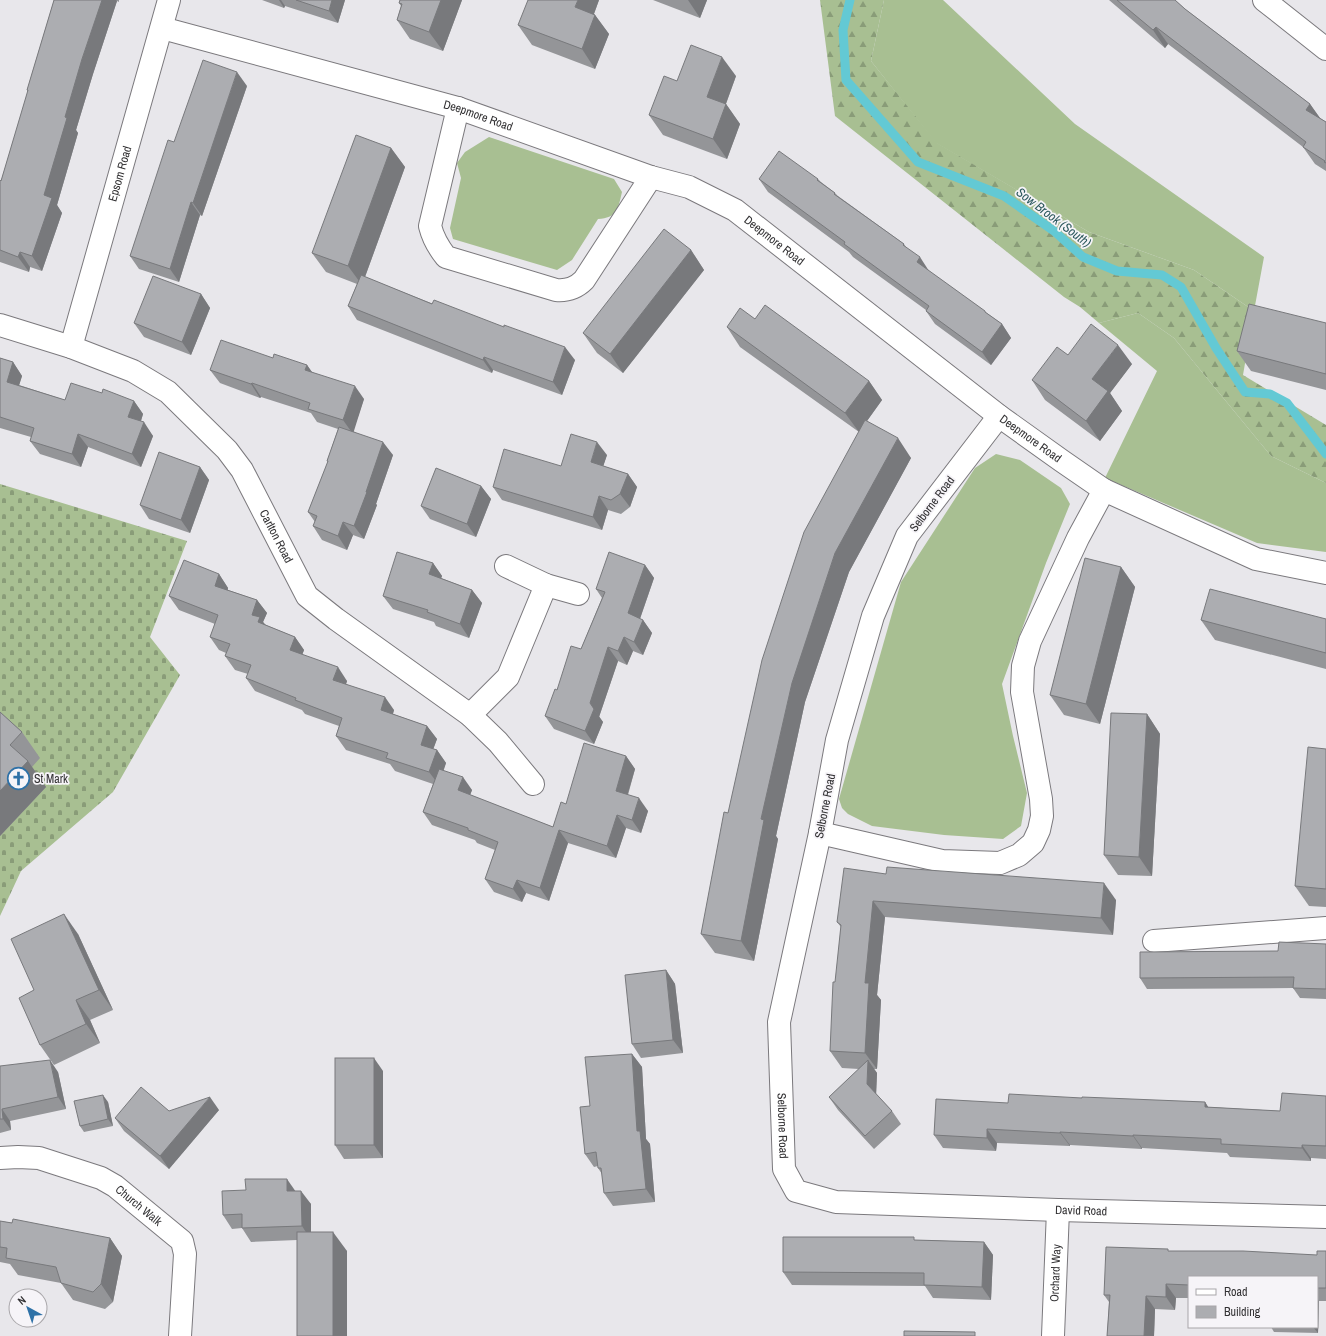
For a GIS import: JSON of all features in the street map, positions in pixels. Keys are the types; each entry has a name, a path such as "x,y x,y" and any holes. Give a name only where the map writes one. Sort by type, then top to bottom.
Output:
{"street":[{"name":"Epsom Road","path":"71,347 169,0"},
{"path":"1264,0 1326,49"},
{"name":"Deepmore Road","path":"162,28 458,108 651,177 689,187 735,210 999,416 1062,462 1104,490 1256,559 1326,573"},
{"path":"458,108 430,226 439,250 446,257 556,290 565,291 577,286 584,280 651,177"},
{"name":"Carlton Road","path":"0,325 71,347 133,371 168,392 227,450 242,470 307,596 336,619 470,715 498,742 533,784"},
{"name":"Selborne Road","path":"836,1202 796,1191 784,1169 779,1022 820,833 838,740 876,609 907,536 999,416"},
{"path":"820,833 942,861 1000,863 1019,855 1032,842 1039,830 1042,816 1041,799 1022,692 1023,666 1030,641 1068,558 1104,490"},
{"path":"506,566 546,585 578,594"},
{"path":"470,715 508,678 546,585"},
{"path":"1154,941 1326,928"},
{"name":"Church Walk","path":"0,1158 39,1158 101,1178 115,1186 182,1241 185,1254 180,1336"},
{"name":"David Road","path":"836,1202 1058,1210 1326,1217"},
{"name":"Orchard Way","path":"1053,1336 1058,1210"}],"green space":[{"path":"820,0 884,0 871,61 937,143 1089,232 1194,270 1254,311 1243,375 1326,425 1326,483 1271,456 1174,338 1138,313 1099,323 835,116"},
{"path":"884,0 943,0 1075,124 1264,257 1254,311 1194,270 1089,232 936,143 871,61"},
{"path":"489,137 614,179 622,192 616,212 609,217 598,219 572,260 557,270 453,239 450,228 461,178 457,163 465,152"},
{"path":"1138,313 1174,338 1271,456 1326,483 1326,552 1257,543 1105,478 1157,371 1099,323"},
{"path":"996,454 1020,460 1061,488 1070,504 1046,563 1002,684 1027,793 1021,826 1003,839 944,835 872,826 848,814 842,808 839,799 901,582 975,468"},
{"path":"0,484 187,541 150,637 180,675 113,792 21,871 0,916"}],"building":[{"path":"54,0 102,0 82,59 65,117 67,118 44,195 52,198 32,256 20,252 18,257 0,250 0,180 1,181"},
{"path":"296,0 332,0 329,11"},
{"path":"400,0 441,0 429,32 397,20 402,4 399,3"},
{"path":"528,0 578,0 575,7 595,15 582,49 518,25"},
{"path":"1117,0 1175,0 1310,104 1306,110 1326,122 1326,163 1303,147 1306,142 1156,27 1153,30"},
{"path":"691,45 722,57 707,97 726,104 713,139 649,115 664,76 677,81"},
{"path":"203,60 237,72 193,203 191,202 170,269 130,256 168,140 174,142"},
{"path":"356,135 391,148 348,266 312,253"},
{"path":"779,151 818,179 817,180 835,193 834,194 904,244 903,245 920,257 917,262 1002,324 982,352 926,311 929,306 844,244 845,242 759,179"},
{"path":"664,229 691,250 610,354 583,333"},
{"path":"361,275 432,304 434,300 504,327 504,325 565,347 553,382 484,357 483,360 348,306"},
{"path":"153,276 201,294 182,342 134,323"},
{"path":"1249,304 1326,323 1326,374 1237,351"},
{"path":"765,305 869,381 845,413 727,327 740,308 755,319"},
{"path":"1091,324 1118,345 1092,379 1108,391 1086,421 1032,380 1057,347 1068,355"},
{"path":"221,340 273,358 274,354 307,365 305,370 355,386 343,420 308,409 310,403 210,370"},
{"path":"0,358 13,362 7,382 65,400 71,383 102,393 103,389 134,401 128,417 144,422 132,454 78,434 72,454 30,441 34,428 0,417"},
{"path":"865,420 898,438 835,553 792,683 761,819 764,820 741,941 701,934 724,812 728,813 762,660 804,532"},
{"path":"339,427 383,442 354,526 343,522 338,536 313,526 317,516 308,512 328,461"},
{"path":"571,434 597,442 591,462 628,474 620,494 611,500 599,496 593,517 493,487 504,449 561,466"},
{"path":"159,452 200,467 181,520 140,505"},
{"path":"436,468 481,486 467,524 421,506"},
{"path":"397,552 433,563 429,574 472,590 460,624 427,612 428,610 383,596"},
{"path":"609,552 645,565 628,613 643,620 634,642 624,637 618,651 608,647 590,703 594,709 585,731 545,716 555,689 557,690 571,646 581,649 605,592 596,589"},
{"path":"1085,558 1121,567 1086,704 1050,695"},
{"path":"184,560 219,574 215,586 257,600 252,615 260,617 258,622 295,637 290,650 338,667 333,680 385,697 381,710 427,726 421,745 437,750 429,772 386,758 388,753 336,736 342,718 295,700 296,698 246,678 251,665 225,656 230,644 210,637 218,615 169,596"},
{"path":"1210,589 1326,619 1326,653 1201,620"},
{"path":"0,712 22,732 10,745 28,761 0,791"},
{"path":"1111,713 1147,714 1139,857 1104,855"},
{"path":"584,743 626,756 616,791 639,798 632,820 617,815 607,846 559,830 540,888 517,880 513,889 485,879 498,842 468,830 468,828 423,812 439,769 463,777 458,790 553,827 561,802 566,804"},
{"path":"1308,747 1326,749 1326,889 1295,886"},
{"path":"887,867 1104,883 1101,918 873,901 865,983 869,983 865,1053 830,1051 833,982 835,982 841,925 837,922 844,868 886,874"},
{"path":"64,914 99,990 76,1000 86,1024 40,1045 19,998 34,990 11,939"},
{"path":"1279,942 1326,944 1326,989 1293,988 1294,977 1140,978 1140,952 1278,951"},
{"path":"666,970 673,1040 632,1044 625,975"},
{"path":"632,1054 637,1131 640,1131 646,1189 604,1193 601,1168 598,1168 596,1152 585,1154 580,1107 590,1106 585,1057"},
{"path":"335,1058 374,1058 374,1145 335,1145"},
{"path":"50,1060 58,1097 2,1109 3,1119 0,1119 0,1066"},
{"path":"868,1060 867,1084 892,1111 865,1136 829,1097"},
{"path":"141,1087 169,1111 210,1097 160,1156 115,1118"},
{"path":"1282,1093 1326,1096 1326,1146 1302,1145 1302,1148 1221,1144 1221,1139 987,1129 987,1138 934,1135 936,1099 1008,1103 1009,1094 1205,1102 1205,1107 1280,1111"},
{"path":"103,1095 108,1119 80,1126 74,1101"},
{"path":"245,1179 287,1179 287,1191 301,1191 302,1226 242,1228 242,1214 223,1215 222,1191 246,1190"},
{"path":"13,1219 110,1238 101,1284 93,1292 61,1283 56,1267 6,1258 7,1248 0,1247 0,1221 12,1223"},
{"path":"297,1232 333,1232 333,1336 297,1336"},
{"path":"783,1237 914,1237 914,1240 984,1242 982,1287 924,1285 924,1273 783,1272"},
{"path":"1106,1247 1168,1249 1168,1251 1243,1251 1317,1255 1317,1251 1326,1251 1326,1288 1318,1288 1318,1276 1188,1276 1188,1285 1166,1284 1166,1297 1146,1296 1144,1336 1107,1336 1110,1295 1104,1295"},
{"path":"904,1331 975,1332 975,1336 904,1336"}],"waterway":[{"name":"Sow Brook (South)","path":"850,0 843,30 846,80 918,162 1004,196 1054,231 1083,257 1117,271 1162,275 1181,287 1216,348 1245,392 1270,394 1287,403 1326,454"}],"place":[{"name":"St Mark","path":"19,779"}]}
